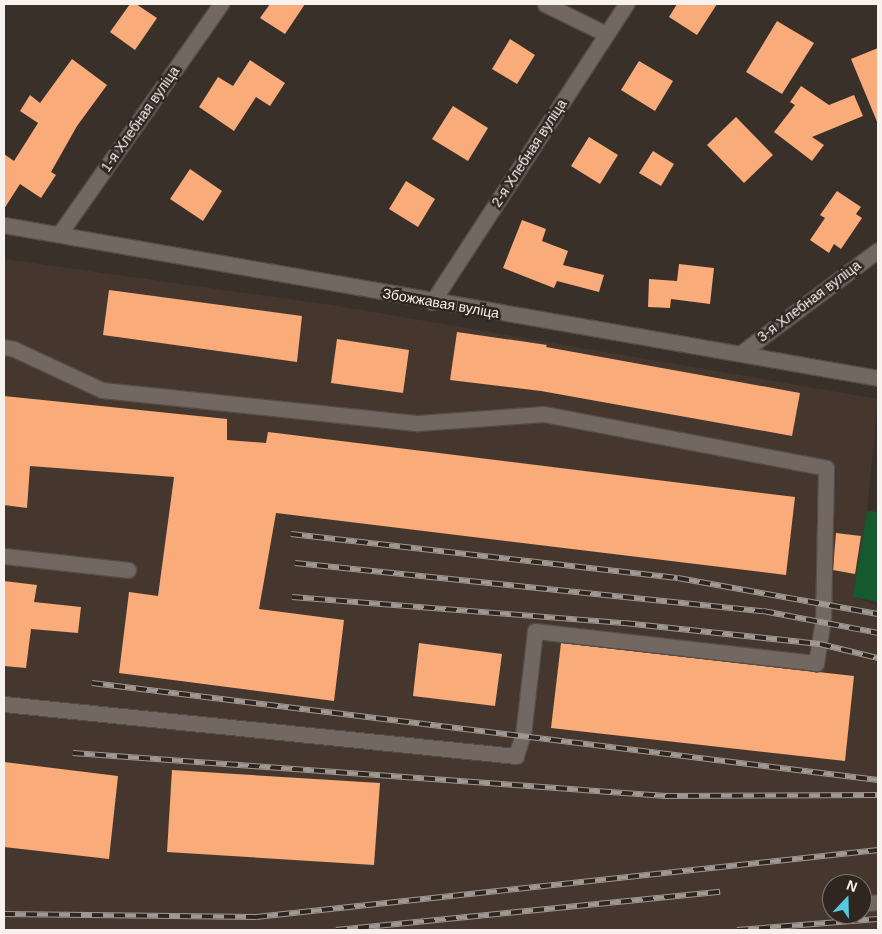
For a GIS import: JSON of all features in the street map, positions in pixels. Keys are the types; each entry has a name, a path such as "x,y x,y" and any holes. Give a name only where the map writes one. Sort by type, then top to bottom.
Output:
{"street":[{"name":"1-я Хлебная вуліца","path":"60,233 221,4"},
{"path":"545,4 606,34"},
{"name":"2-я Хлебная вуліца","path":"432,302 626,4"},
{"name":"Збожжавая вуліца","path":"4,225 60,233 432,302 878,378"},
{"name":"3-я Хлебная вуліца","path":"740,353 878,250"},
{"path":"4,347 14,348 102,390 418,424 544,414 826,468 823,620 816,663 535,631 523,734 516,756 4,704"},
{"path":"4,556 128,570"}],"shaded area":[{"path":"4,259 338,306 878,399 867,511 853,596 878,606 878,930 4,930"}],"green space":[{"path":"867,511 878,512 878,602 853,597"}],"building":[{"path":"130,4 136,4 157,18 135,50 110,32"},
{"path":"270,4 305,4 285,34 260,18"},
{"path":"677,4 717,4 697,35 669,17"},
{"path":"777,21 814,43 782,94 746,72"},
{"path":"510,39 535,55 517,84 492,69"},
{"path":"878,48 878,124 851,59"},
{"path":"72,59 107,85 77,126 51,172 56,175 41,198 20,184 4,209 4,154 14,161 38,123 20,111 30,95 40,103"},
{"path":"250,60 285,83 270,106 256,97 234,131 199,107 218,77 233,86"},
{"path":"639,61 673,81 655,111 621,90"},
{"path":"801,86 829,105 854,95 863,116 812,137 824,145 812,161 774,132 795,105 790,102"},
{"path":"453,106 488,128 468,161 432,139"},
{"path":"736,117 773,155 744,183 707,145"},
{"path":"589,137 618,155 600,184 571,166"},
{"path":"653,151 674,164 661,186 639,173"},
{"path":"190,169 222,191 203,221 170,199"},
{"path":"406,181 435,199 418,227 389,209"},
{"path":"837,191 861,207 856,214 862,218 841,249 834,244 829,253 810,240 825,218 820,215"},
{"path":"522,220 546,229 542,241 568,251 563,265 604,275 599,292 557,281 554,288 503,268"},
{"path":"679,264 714,268 710,304 671,299 670,308 648,307 649,279 677,281"},
{"path":"109,290 302,316 297,362 103,335"},
{"path":"457,332 547,345 546,347 800,393 792,436 541,391 450,380"},
{"path":"337,339 409,350 403,393 331,383"},
{"path":"4,396 227,419 227,440 266,443 268,432 795,497 786,575 276,513 259,609 344,620 334,701 119,673 129,592 158,596 174,477 30,466 27,508 4,505"},
{"path":"836,533 861,536 855,574 833,570"},
{"path":"4,581 37,585 34,602 81,607 78,633 31,629 26,668 4,666"},
{"path":"419,643 502,654 495,706 413,696"},
{"path":"561,643 854,676 845,761 551,728"},
{"path":"4,762 118,776 109,859 4,847"},
{"path":"172,770 380,783 374,865 167,852"}],"railway":[{"path":"291,534 678,578 878,614"},
{"path":"295,563 763,611 878,633"},
{"path":"292,597 624,623 820,644 878,658"},
{"path":"92,683 878,780"},
{"path":"73,753 666,796 878,795"},
{"path":"4,914 256,917 878,850"},
{"path":"336,930 720,892"},
{"path":"737,930 878,919"}]}
